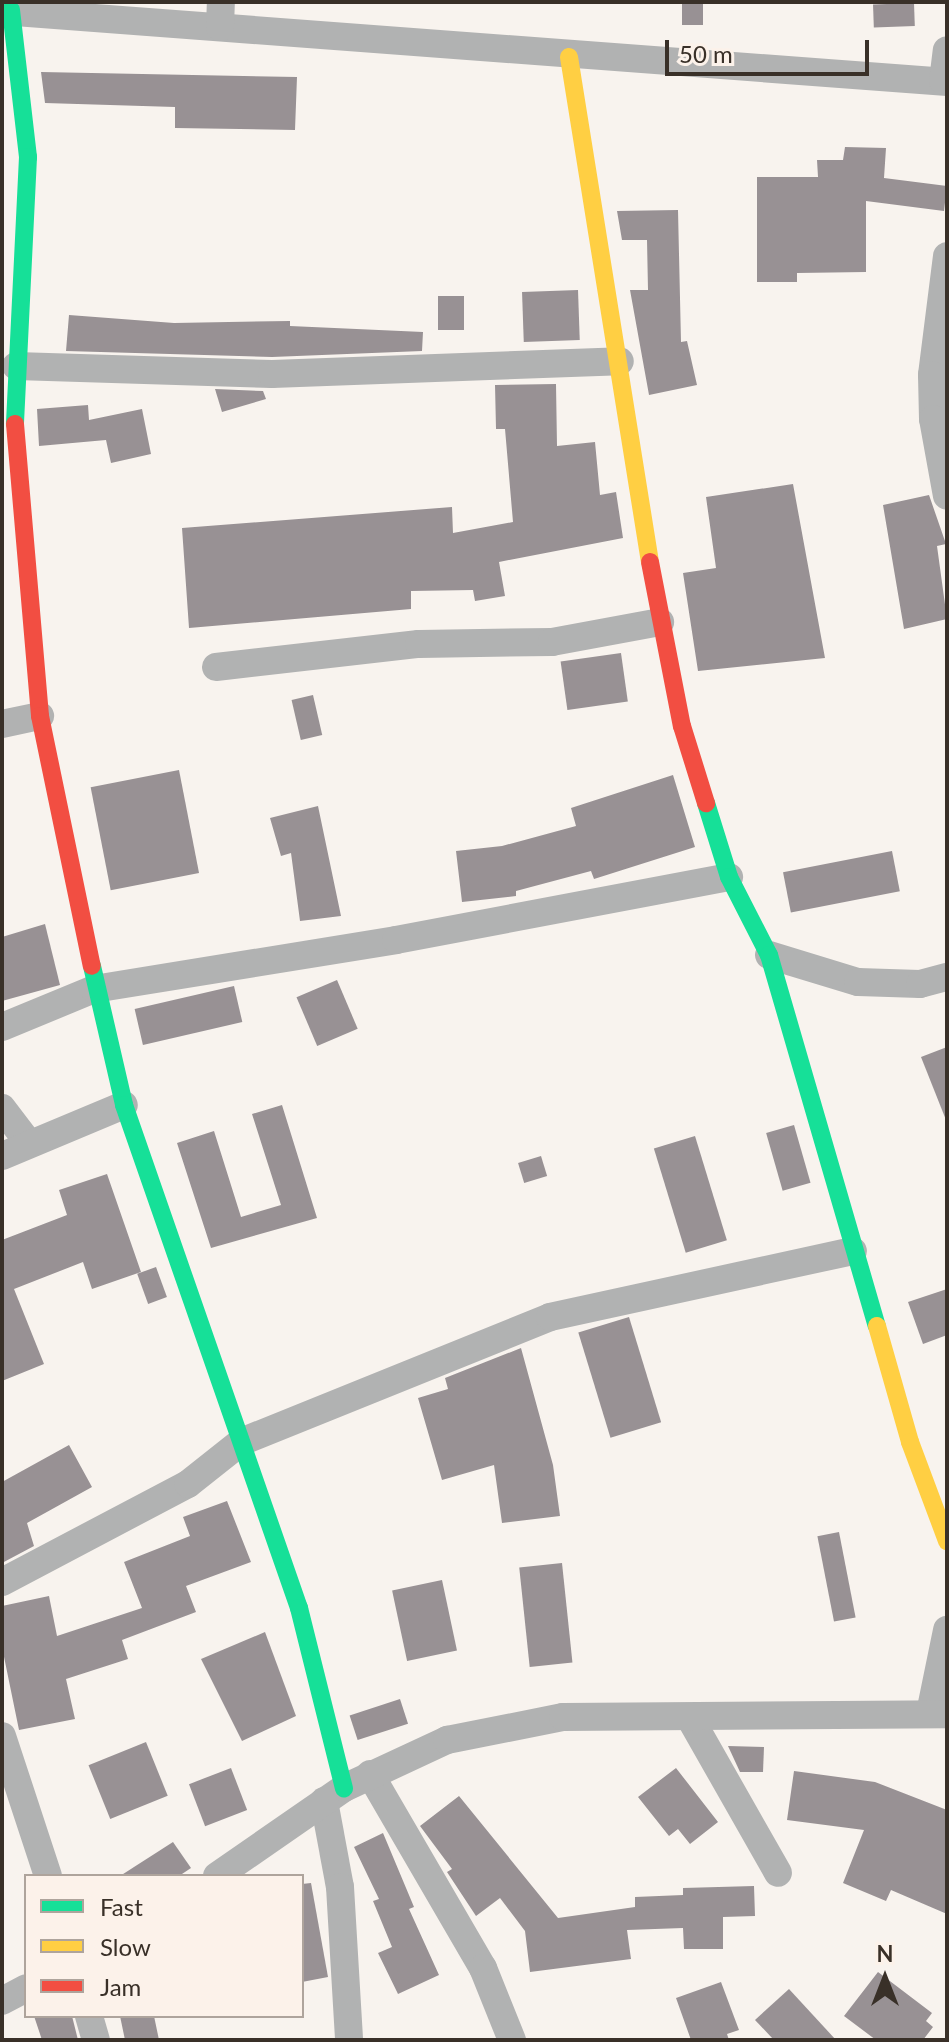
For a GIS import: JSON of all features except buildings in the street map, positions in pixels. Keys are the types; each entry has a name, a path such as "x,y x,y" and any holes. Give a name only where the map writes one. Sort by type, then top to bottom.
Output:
{"street":[{"path":"349,2040 334,1794 299,1608 124,1105 94,989 91,949 40,716 30,644 8,406 16,366 28,157 6,10 220,14 569,57 945,82 947,50"},
{"path":"569,57 660,622 682,726 729,877 769,955 910,1442 947,1541"},
{"path":"947,256 940,377 933,419 947,496"},
{"path":"16,366 272,374 620,361"},
{"path":"216,667 419,644 552,642 660,622"},
{"path":"2,724 40,716"},
{"path":"2,1027 94,989 396,940 729,877"},
{"path":"769,955 858,982 920,984 947,977"},
{"path":"2,1156 28,1142 124,1105"},
{"path":"2,1108 28,1142"},
{"path":"2,1582 188,1484 241,1442 550,1317 853,1251"},
{"path":"220,1874 334,1794 370,1774 447,1740 563,1717 938,1714 947,1630"},
{"path":"690,1718 778,1873"},
{"path":"2,1736 47,1874"},
{"path":"370,1774 483,1968 512,2040"},
{"path":"2,2001 24,1989"},
{"path":"90,2018 96,2040"}],"traffic: fast":[{"path":"11,10 28,157 15,424"},
{"path":"706,803 729,877 769,955 877,1326"},
{"path":"92,966 124,1105 299,1608 344,1788"}],"traffic: slow":[{"path":"569,57 650,562"},
{"path":"877,1326 910,1442 947,1541"}],"traffic: jam":[{"path":"15,424 40,716 92,966"},
{"path":"650,562 682,726 706,803"}]}
